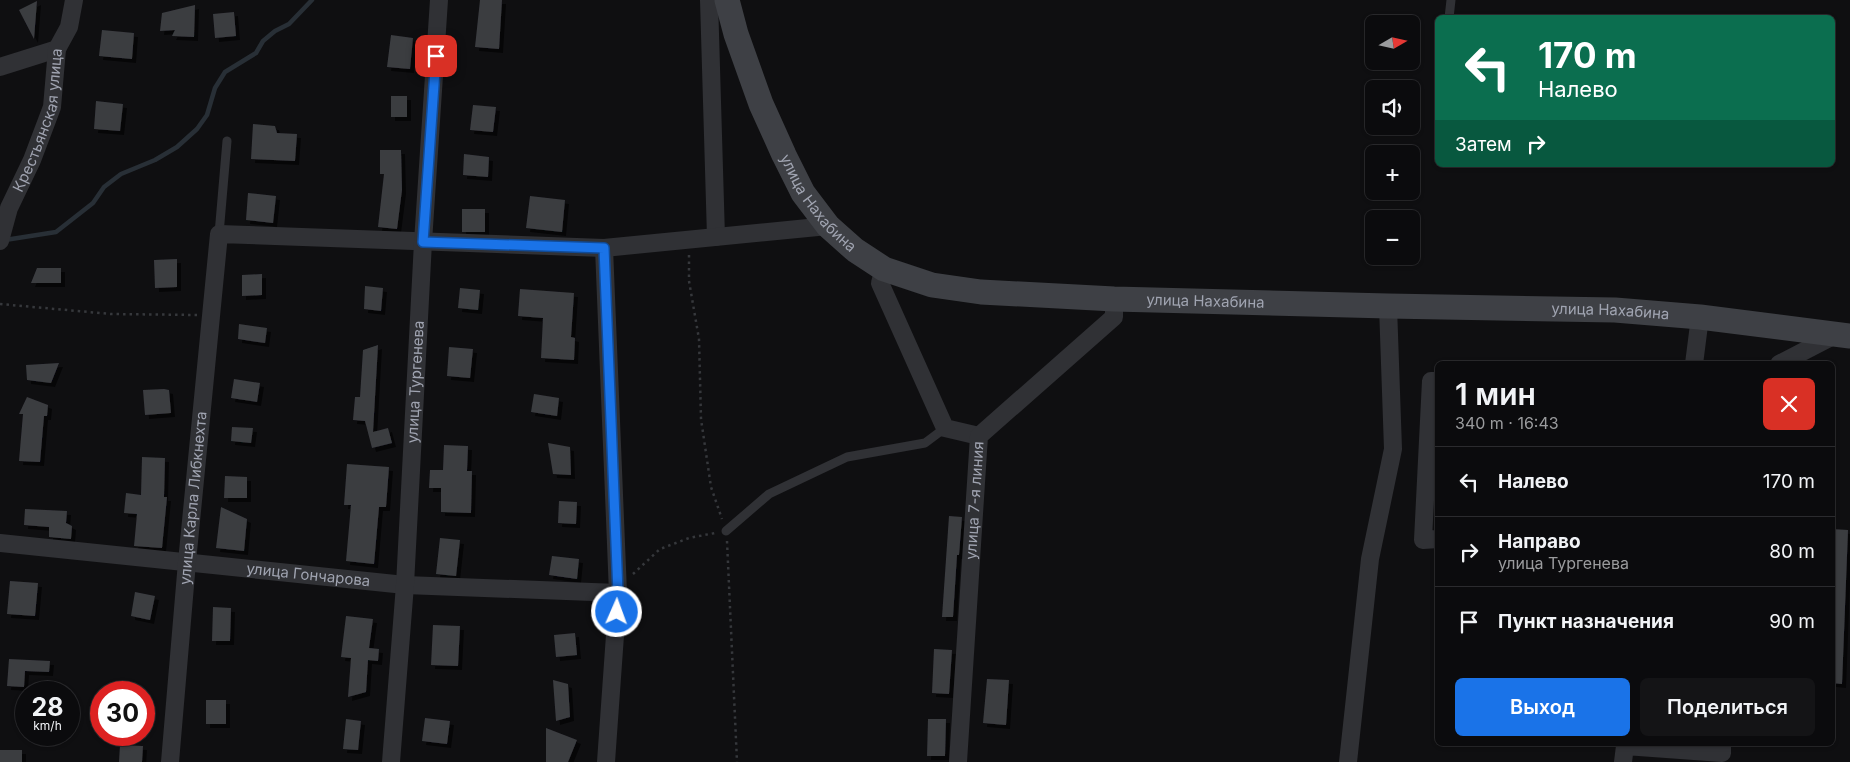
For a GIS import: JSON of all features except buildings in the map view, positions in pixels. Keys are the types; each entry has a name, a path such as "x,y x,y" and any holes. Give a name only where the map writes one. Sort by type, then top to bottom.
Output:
{"main road":[{"name":"улица Нахабина","path":"727,0 736,34 755,86 784,155 803,193 828,226 855,250 884,269 932,285 981,292 1114,298 1615,310 1700,317 1844,335"}],"street":[{"name":"Крестьянская улица","path":"0,241 9,208 32,160 52,107 57,49 70,27 74,0"},
{"name":"улица Тургенева","path":"391,762 405,585 423,242 439,0"},
{"path":"709,0 716,237"},
{"path":"0,67 57,49"},
{"path":"219,234 604,248 828,226"},
{"name":"улица Карла Либкнехта","path":"170,762 187,562 219,234"},
{"path":"604,248 618,593 606,762"},
{"path":"884,269 880,283 945,428 979,436"},
{"name":"улица 7-я линия","path":"958,762 979,436 1114,318 1114,298"},
{"path":"1348,762 1370,559 1393,450 1388,306"},
{"path":"1694,361 1700,317"},
{"path":"1787,361 1844,335"},
{"path":"1435,381 1431,381 1423,540 1435,539"},
{"name":"улица Гончарова","path":"0,543 405,585 618,593"},
{"path":"1623,762 1625,746 1657,746 1686,756 1722,753 1722,746"}],"lane":[{"path":"1449,15 1451,0"},
{"path":"219,234 227,141"},
{"path":"726,531 769,494 847,458 925,444 945,428"}],"path":[{"path":"688,240 689,281 699,339 701,419 711,487 726,531 737,762"},
{"path":"0,304 111,314 211,315"},
{"path":"618,593 626,580 660,549 689,538 726,531"}],"waterway":[{"path":"5,240 56,232 93,203 104,187 121,174 155,160 177,147 197,129 207,115 215,88 225,72 256,53 263,41 275,31 289,24 312,0"}],"route":[{"path":"436,56 423,242 604,248 618,593 617,612"}]}
